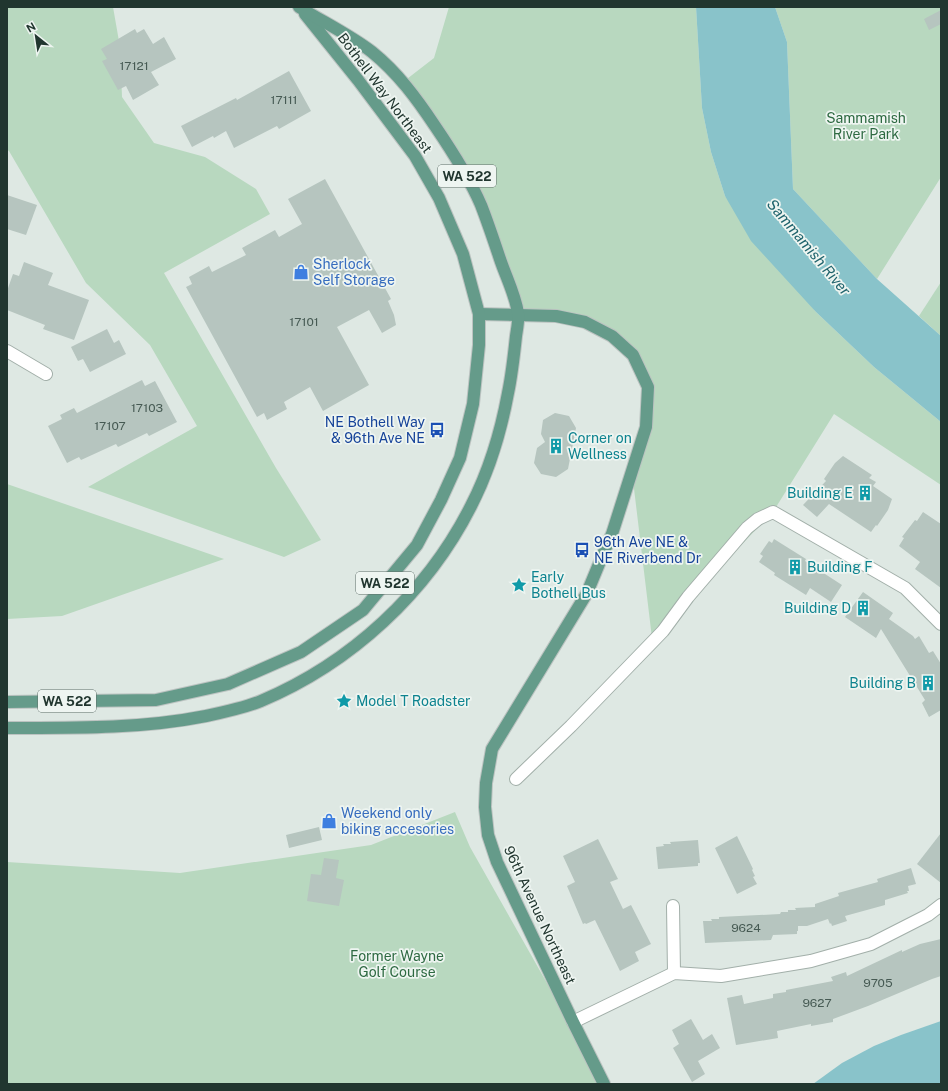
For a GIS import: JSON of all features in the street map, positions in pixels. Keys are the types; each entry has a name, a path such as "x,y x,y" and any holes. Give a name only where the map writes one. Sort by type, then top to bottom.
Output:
{"main road":[{"name":"Bothell Way Northeast","path":"299,7 358,80 415,156 439,198 463,254 479,314"},
{"name":"Bothell Way Northeast","path":"299,7 372,52 403,82 421,105 462,167 480,204 510,285 518,315"},
{"name":"96th Avenue Northeast","path":"479,314 556,316 585,322 612,336 633,355 648,387 646,427 612,534 587,593 492,749 486,783 485,807 488,835 497,862 604,1084"},
{"name":"WA 522","path":"7,702 156,700 228,684 301,652 363,610 416,545 441,500 460,458 473,404 479,345 479,314"},
{"name":"WA 522","path":"7,728 63,728 152,724 197,718 234,710 262,701 297,683 331,664 364,640 396,611 421,583 448,546 471,506 489,464 505,411 514,364 518,315"}],"street":[{"path":"7,351 46,374"},
{"path":"516,779 571,726 663,631 688,597 748,528 758,519 773,512 905,588 941,624"},
{"path":"573,1022 674,973 720,976 811,961 871,944 928,915 941,905"},
{"path":"673,906 674,973"}],"green space":[{"path":"7,7 113,7 120,47 122,97 154,143 205,157 256,189 270,214 164,273 276,468 321,540 284,557 88,487 197,426 150,345 86,283 9,151 7,150"},
{"path":"449,7 696,7 702,108 711,152 725,196 816,312 874,367 941,422 941,485 834,414 773,512 652,638 632,472 648,387 633,355 585,322 518,315 480,204 403,82 434,58"},
{"name":"Sammamish River Park","path":"775,7 941,7 941,177 877,279 793,189 787,42"},
{"path":"941,282 941,336 919,316"},
{"path":"7,484 224,559 62,616 7,619"},
{"name":"Former Wayne Golf Course","path":"455,812 470,847 604,1084 7,1084 7,862 180,873 371,845"}],"water":[{"name":"Sammamish River","path":"696,7 775,7 787,42 793,189 877,279 941,336 941,422 874,367 816,312 751,241 725,196 711,152 702,108"},
{"path":"941,1021 941,1084 813,1084 842,1063 874,1046"}],"building":[{"path":"941,10 941,24 929,30 924,19"},
{"path":"135,29 137,33 144,29 153,44 164,37 176,59 151,72 159,85 133,100 126,86 118,90 102,61 107,59 101,49"},
{"path":"289,71 311,111 279,129 277,126 234,148 226,131 214,138 213,136 192,147 181,126 236,98 237,100"},
{"path":"325,179 391,299 388,301 394,315 396,325 382,333 369,310 337,327 369,385 323,411 310,387 284,402 287,409 267,420 264,413 257,417 186,287 192,284 189,277 209,266 212,272 246,255 242,248 275,230 279,237 302,224 288,199"},
{"path":"7,195 37,205 26,235 7,229"},
{"path":"24,262 53,273 48,285 89,300 74,340 43,329 45,325 7,310 7,291 13,274 19,276"},
{"path":"107,329 114,343 119,340 126,354 90,372 83,359 78,361 71,347"},
{"path":"142,380 145,386 155,381 177,422 149,436 147,433 118,447 116,444 81,460 79,457 67,463 48,426 62,419 60,415 74,408 77,413"},
{"name":"Corner on Wellness","path":"555,413 569,416 576,428 568,469 556,477 541,474 534,463 537,448 545,442 541,434 543,420"},
{"name":"Building E","path":"843,456 872,475 869,478 876,482 873,486 892,499 888,510 871,532 829,504 817,517 803,505 826,481 824,479 835,463"},
{"path":"923,512 941,524 941,588 915,569 920,562 899,546 904,538 902,537"},
{"name":"Building F","path":"774,539 806,559 805,561 842,585 831,602 810,588 806,595 774,575 775,573 759,562 763,556 760,554 769,541 772,543"},
{"path":"863,592 893,613 889,619 915,639 919,636 929,653 933,651 941,664 941,710 929,717 922,703 925,700 881,629 876,638 845,617"},
{"path":"319,827 322,840 289,848 286,835"},
{"path":"941,833 941,883 917,864"},
{"path":"737,836 753,869 752,870 755,876 753,877 757,884 737,894 715,848"},
{"path":"598,839 618,879 610,882 623,909 631,905 651,944 635,952 639,961 620,971 595,920 583,924 567,886 575,882 563,856"},
{"path":"698,840 700,863 698,863 698,866 658,869 656,847 664,846 663,844 671,844 670,842"},
{"path":"324,858 339,860 336,878 344,880 339,906 307,901 311,874 321,875"},
{"path":"911,868 916,884 908,886 908,893 885,900 885,905 845,916 847,921 832,926 828,919 807,926 798,926 797,934 773,935 771,940 705,943 703,921 712,921 711,919 719,919 719,917 780,914 781,912 788,912 788,910 796,910 795,908 815,907 815,904 839,896 838,893 878,882 877,879"},
{"path":"941,939 941,976 833,1019 833,1022 811,1026 811,1024 777,1031 778,1038 736,1045 727,998 742,995 744,1004 773,998 773,994 786,992 786,990 833,981 831,977 846,972 847,976 902,950 902,952 920,944"},
{"path":"691,1019 703,1040 712,1034 720,1048 698,1061 705,1074 692,1082 673,1048 679,1044 672,1030"}],"place":[{"name":"Sherlock Self Storage","path":"301,272"},
{"name":"NE Bothell Way & 96th Ave NE","path":"437,430"},
{"name":"Corner on Wellness","path":"556,446"},
{"name":"Building E","path":"865,493"},
{"name":"96th Ave NE & NE Riverbend Dr","path":"582,550"},
{"name":"Building F","path":"795,567"},
{"name":"Early Bothell Bus","path":"519,585"},
{"name":"Building D","path":"863,608"},
{"name":"Building B","path":"928,683"},
{"name":"Model T Roadster","path":"344,701"},
{"name":"Weekend only biking accesories","path":"329,821"}]}
